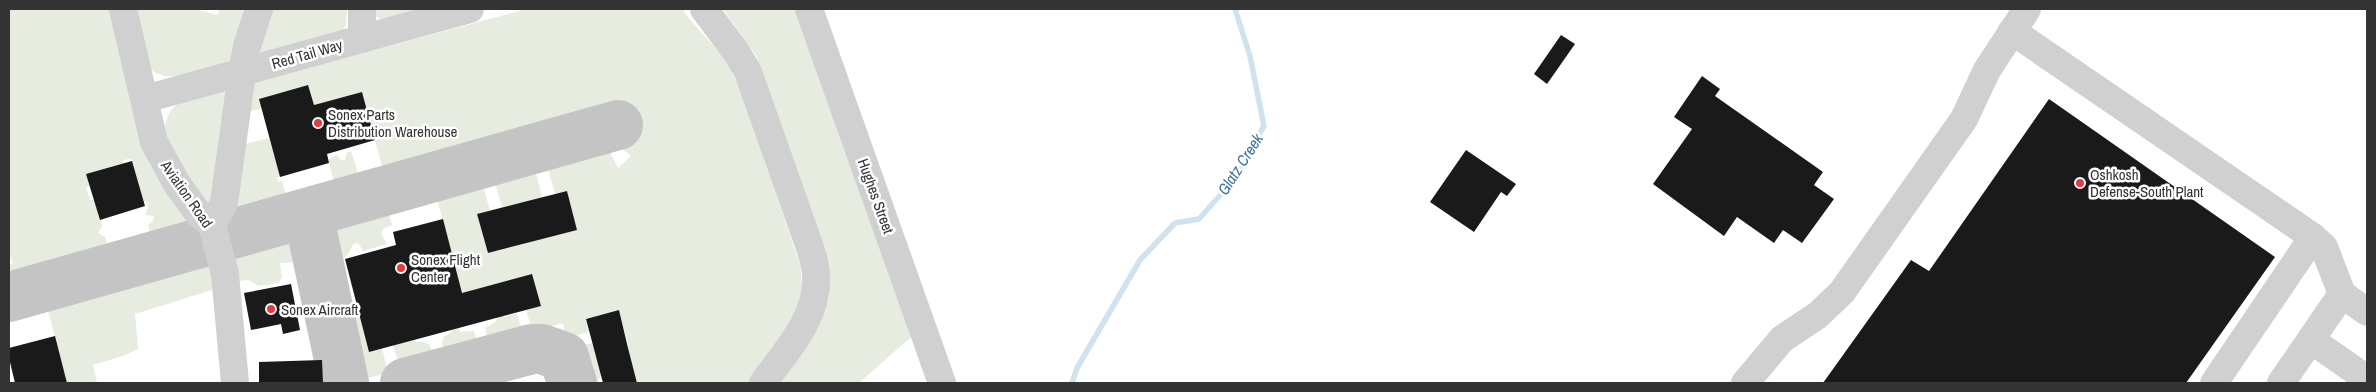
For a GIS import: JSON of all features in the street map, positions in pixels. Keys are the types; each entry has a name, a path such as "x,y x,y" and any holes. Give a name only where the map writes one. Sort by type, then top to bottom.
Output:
{"street":[{"name":"Aviation Road","path":"123,9 154,142 162,160 198,213 212,225 225,274 235,383"},
{"path":"212,225 224,203 242,73 247,46 259,9"},
{"path":"362,9 362,39"},
{"name":"Red Tail Way","path":"145,99 470,9"},
{"path":"704,9 737,53 748,72 809,245 816,273 816,293 809,317 763,383"},
{"name":"Hughes Street","path":"809,9 942,383"},
{"path":"1745,383 1782,339 1818,315 1842,292 1964,119 1986,70 2027,9"},
{"path":"2010,34 2313,237 2324,247 2342,294 2367,312"},
{"path":"2214,383 2313,237"},
{"path":"2281,383 2342,294"},
{"path":"2311,340 2367,379"}],"shaded area":[{"path":"9,9 112,9 190,222 189,230 152,242 148,225 153,221 154,216 145,215 148,207 147,201 144,202 132,161 130,159 123,160 124,163 86,174 90,186 86,187 90,200 94,199 102,226 98,233 105,237 109,254 13,281 9,265 13,263 9,254"},
{"path":"136,9 195,9 217,15 220,9 241,9 244,13 233,61 201,71 176,76 165,76 155,73 147,60"},
{"path":"266,9 347,9 346,25 342,35 267,55 260,51"},
{"path":"374,9 421,9 381,20 376,16"},
{"path":"527,9 684,9 686,15 726,60 741,92 801,268 802,291 795,317 749,383 637,383 632,366 600,376 598,383 578,383 569,349 592,343 596,357 629,348 619,310 586,319 589,332 566,338 563,323 533,332 526,310 540,306 532,275 495,285 504,317 517,313 523,336 489,345 485,328 496,322 497,318 488,286 451,296 460,332 474,331 479,348 445,357 442,343 443,337 451,333 451,329 440,282 458,277 435,192 481,179 490,211 477,214 488,253 524,244 514,204 502,207 493,176 534,165 542,197 530,201 540,239 577,230 567,191 555,194 546,161 601,146 608,148 618,168 631,156 622,149 619,142 629,138 620,110 384,174 362,92 314,105 307,85 259,99 262,108 241,114 246,94 253,91 255,82 262,78 341,59"},
{"path":"723,9 795,9 911,337 859,383 778,383 819,326 829,298 828,265 756,55"},
{"path":"221,90 228,94 218,195 208,204 196,191 176,159 167,139 165,126 170,112 178,104 190,98"},
{"path":"269,138 280,177 277,177 278,182 282,181 288,203 240,217 233,210 242,145"},
{"path":"351,151 361,183 336,190 328,159 337,155 341,160 345,160 347,153"},
{"path":"387,206 392,225 384,228 381,233 387,244 363,251 359,244 355,243 346,256 328,264 323,235 329,223"},
{"path":"289,233 297,234 302,240 307,257 297,262 280,263 282,277 279,283 259,286 248,280 239,281 233,256 236,250"},
{"path":"199,259 210,265 215,284 212,290 135,314 138,349 123,356 93,365 97,383 67,383 46,303"},
{"path":"404,302 416,342 429,344 436,360 400,370 393,345"},
{"path":"355,305 359,307 369,351 382,348 388,373 360,380 349,373 336,310"}],"building":[{"path":"1561,35 1575,44 1547,84 1534,74"},
{"path":"1702,76 1720,89 1715,96 1823,172 1814,185 1834,199 1802,243 1783,230 1774,243 1737,217 1724,236 1653,184 1692,129 1674,117"},
{"name":"Sonex Parts Distribution Warehouse","path":"308,85 314,105 362,92 375,140 327,154 329,163 280,177 259,99"},
{"name":"Oshkosh Defense-South Plant","path":"2049,99 2275,257 2186,383 1823,383 1911,260 1929,271"},
{"path":"1466,150 1516,184 1507,196 1501,192 1474,232 1430,202"},
{"path":"132,161 145,206 100,220 86,174"},
{"path":"567,191 577,230 488,253 477,214"},
{"path":"443,219 462,293 532,274 541,306 369,352 345,259 396,245 393,232"},
{"name":"Sonex Aircraft","path":"291,284 300,330 283,334 281,324 251,330 244,293"},
{"path":"619,310 637,383 603,383 586,319"},
{"path":"55,336 67,383 15,383 9,358 9,348"},
{"path":"322,360 323,383 259,383 259,362"}],"waterway":[{"name":"Glatz Creek","path":"1072,383 1077,368 1140,260 1175,223 1199,219 1231,183 1264,126 1250,56 1235,9"}],"taxiway":[{"path":"9,297 618,125"},
{"path":"292,218 305,222 311,227 344,383"},
{"path":"405,383 532,349 542,349 564,357 572,383"}],"place":[{"name":"Sonex Parts Distribution Warehouse","path":"318,123"},
{"name":"Oshkosh Defense-South Plant","path":"2080,183"},
{"name":"Sonex Flight Center","path":"401,268"},
{"name":"Sonex Aircraft","path":"271,309"}]}
